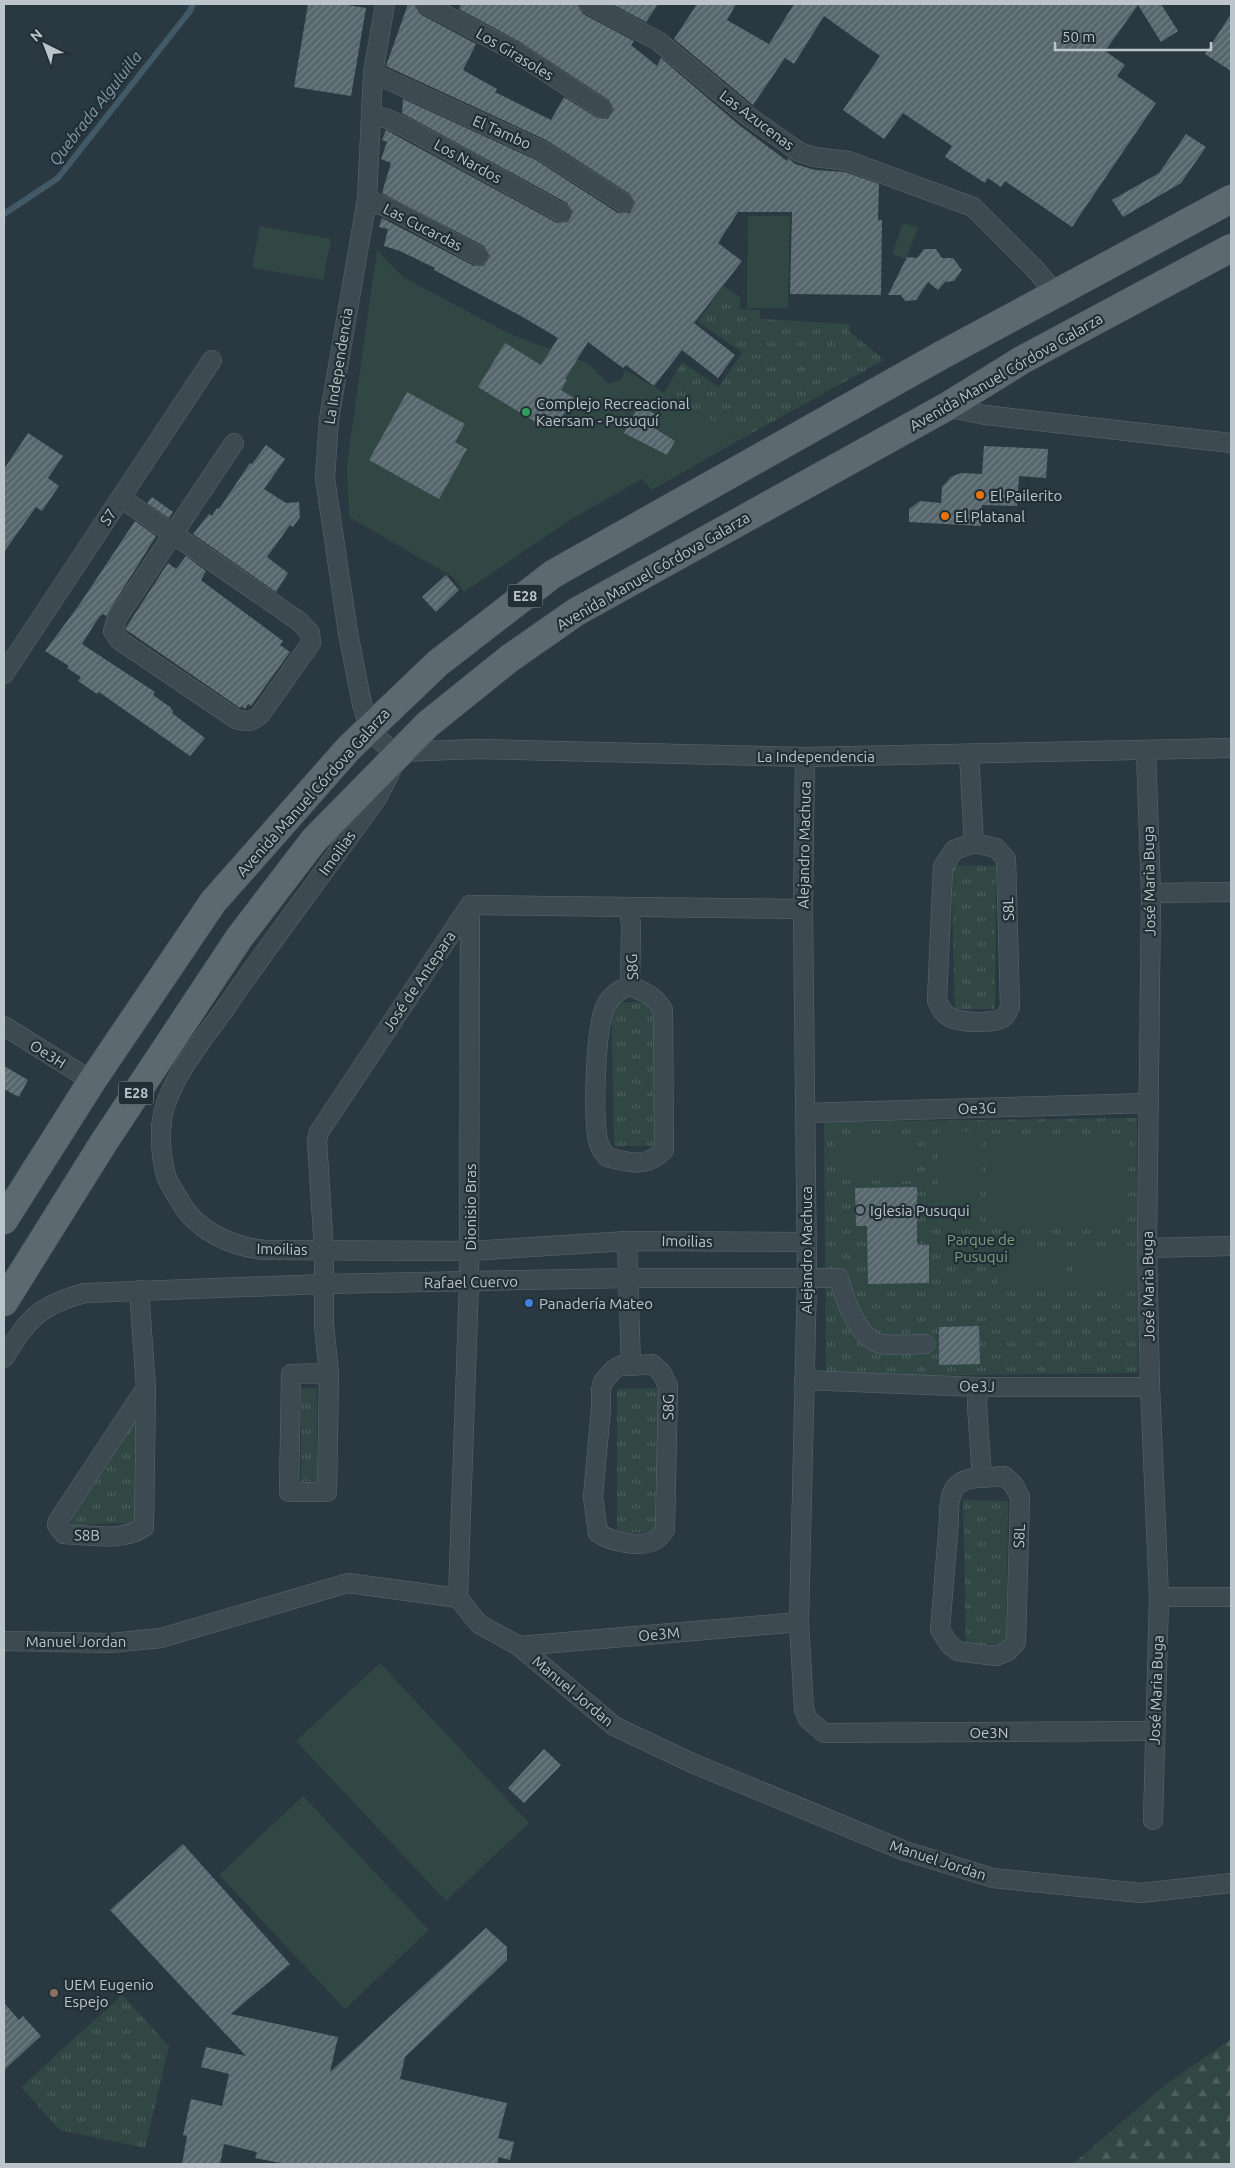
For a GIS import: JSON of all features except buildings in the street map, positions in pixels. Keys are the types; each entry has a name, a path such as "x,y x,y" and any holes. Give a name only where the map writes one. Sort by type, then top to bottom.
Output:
{"main road":[{"name":"Avenida Manuel Córdova Galarza","path":"5,1214 213,902 369,728 438,663 553,574 1055,293 1231,199"},
{"name":"Avenida Manuel Córdova Galarza","path":"4,1302 104,1142 239,938 314,840 428,724 473,687 576,612 946,407 1022,360 1231,248"}],"street":[{"name":"La Independencia","path":"369,728 348,633 325,478 330,410 367,199 374,73 385,4"},
{"name":"Los Girasoles","path":"425,4 514,51 603,109"},
{"name":"Las Azucenas","path":"588,4 658,41 748,116 799,152 814,157 848,162 973,208 1035,269 1055,293"},
{"name":"El Tambo","path":"374,73 541,150 624,203"},
{"name":"Los Nardos","path":"371,116 388,119 405,127 562,213"},
{"name":"Las Cucardas","path":"367,199 395,211 480,256"},
{"name":"S7","path":"4,674 212,360"},
{"path":"946,407 985,416 1231,442"},
{"path":"121,498 172,532 300,622 310,633 311,643 260,715 253,721 236,720 119,640 113,631 117,618 172,532 234,443"},
{"path":"369,728 376,738 388,747 401,752"},
{"name":"La Independencia","path":"401,752 475,749 805,758 1231,748"},
{"name":"José Maria Buga","path":"1146,751 1150,893 1147,1248 1150,1388 1159,1597 1153,1820"},
{"name":"Imoilias","path":"401,752 377,798 265,949 201,1042 173,1089 163,1115 161,1145 167,1178 185,1210 209,1232 249,1249 470,1251 627,1240 806,1242"},
{"path":"970,754 974,843"},
{"name":"Alejandro Machuca","path":"805,758 803,909 806,1279 799,1622 804,1710 808,1719 824,1733"},
{"name":"S8L","path":"974,843 996,848 1006,859 1010,1006 1005,1016 996,1022 963,1021 949,1017 941,1010 937,1000 943,867 954,850 974,843"},
{"path":"1150,893 1231,892"},
{"path":"470,905 803,909"},
{"name":"José de Antepara","path":"328,1373 291,1374 289,1492 327,1492 328,1373 324,1325 324,1250 317,1141 319,1132 470,905"},
{"name":"Dionisio Bras","path":"458,1598 470,1251 470,905"},
{"name":"S8G","path":"630,907 630,986"},
{"name":"S8G","path":"630,986 650,995 663,1010 664,1150 656,1159 644,1163 607,1157 601,1150 598,1141 596,1118 597,1070 602,1023 607,1004 623,988 630,986"},
{"name":"Oe3H","path":"4,1026 92,1081"},
{"name":"Oe3G","path":"806,1113 1149,1103"},
{"path":"627,1240 631,1366"},
{"path":"1147,1248 1231,1246"},
{"name":"Rafael Cuervo","path":"4,1358 20,1333 38,1313 58,1300 85,1293 324,1284 628,1278 839,1278 853,1319 866,1334 880,1344 925,1344"},
{"name":"S8B","path":"140,1290 146,1388 144,1527 136,1533 125,1535 64,1534 57,1525 58,1521 146,1388"},
{"name":"S8G","path":"652,1364 661,1372 668,1386 665,1530 657,1539 645,1544 607,1539 598,1533 593,1497 601,1408 600,1390 603,1382 613,1370 622,1365 631,1366 652,1364"},
{"name":"Oe3J","path":"804,1380 978,1387 1150,1388"},
{"path":"978,1387 977,1406 982,1478"},
{"name":"S8L","path":"1004,1476 1013,1484 1020,1498 1016,1642 1008,1651 996,1656 958,1651 950,1645 940,1630 949,1521 948,1503 960,1482 969,1478 982,1478 1004,1476"},
{"name":"Manuel Jordan","path":"4,1641 111,1643 161,1638 348,1583 458,1598 479,1624 519,1646 614,1726 692,1763 905,1851 994,1878 1140,1893 1231,1883"},
{"path":"1159,1597 1231,1597"},
{"name":"Oe3M","path":"519,1646 799,1622"},
{"name":"Oe3N","path":"824,1733 1154,1731"}],"green space":[{"path":"748,216 790,216 788,308 747,308"},
{"path":"903,223 918,228 906,259 892,254"},
{"path":"260,226 331,239 323,280 252,268"},
{"name":"Complejo Recreacional Kaersam - Pusuquí","path":"377,250 403,277 508,333 587,363 609,384 621,380 625,370 743,438 652,490 642,479 570,520 464,592 453,577 349,517 347,464"},
{"path":"723,286 740,297 740,309 760,310 760,319 850,324 849,331 884,360 743,438 664,393 682,362 719,387 742,352 698,322"},
{"path":"951,865 996,866 995,1009 955,1009"},
{"path":"611,1002 656,1003 654,1146 614,1146"},
{"name":"Parque de Pusuqui","path":"1137,1118 1138,1373 826,1377 824,1122"},
{"path":"938,1131 982,1132 980,1224 936,1223"},
{"path":"836,1136 917,1137 916,1181 835,1180"},
{"path":"989,1138 1129,1140 1127,1223 987,1221"},
{"path":"998,1249 1061,1250 1061,1289 997,1288"},
{"path":"1073,1249 1137,1249 1136,1287 1072,1286"},
{"path":"301,1388 317,1388 317,1481 301,1482"},
{"path":"660,1388 660,1532 617,1533 617,1389"},
{"path":"132,1422 138,1424 136,1520 130,1523 73,1525 69,1520"},
{"path":"963,1500 1008,1501 1006,1644 966,1644"},
{"path":"380,1663 529,1823 446,1901 296,1741"},
{"path":"303,1796 429,1930 345,2009 219,1875"},
{"path":"122,1995 169,2046 145,2148 60,2130 21,2087"},
{"path":"1231,2039 1231,2164 1073,2164 1165,2085"}],"waterway":[{"name":"Quebrada Alguluilla","path":"4,214 58,178 190,11 193,4"}],"place":[{"name":"Complejo Recreacional Kaersam - Pusuquí","path":"526,412"},
{"name":"El Pailerito","path":"980,495"},
{"name":"El Platanal","path":"945,516"},
{"name":"Iglesia Pusuqui","path":"860,1210"},
{"name":"Panadería Mateo","path":"529,1303"},
{"name":"UEM Eugenio Espejo","path":"54,1993"}]}
